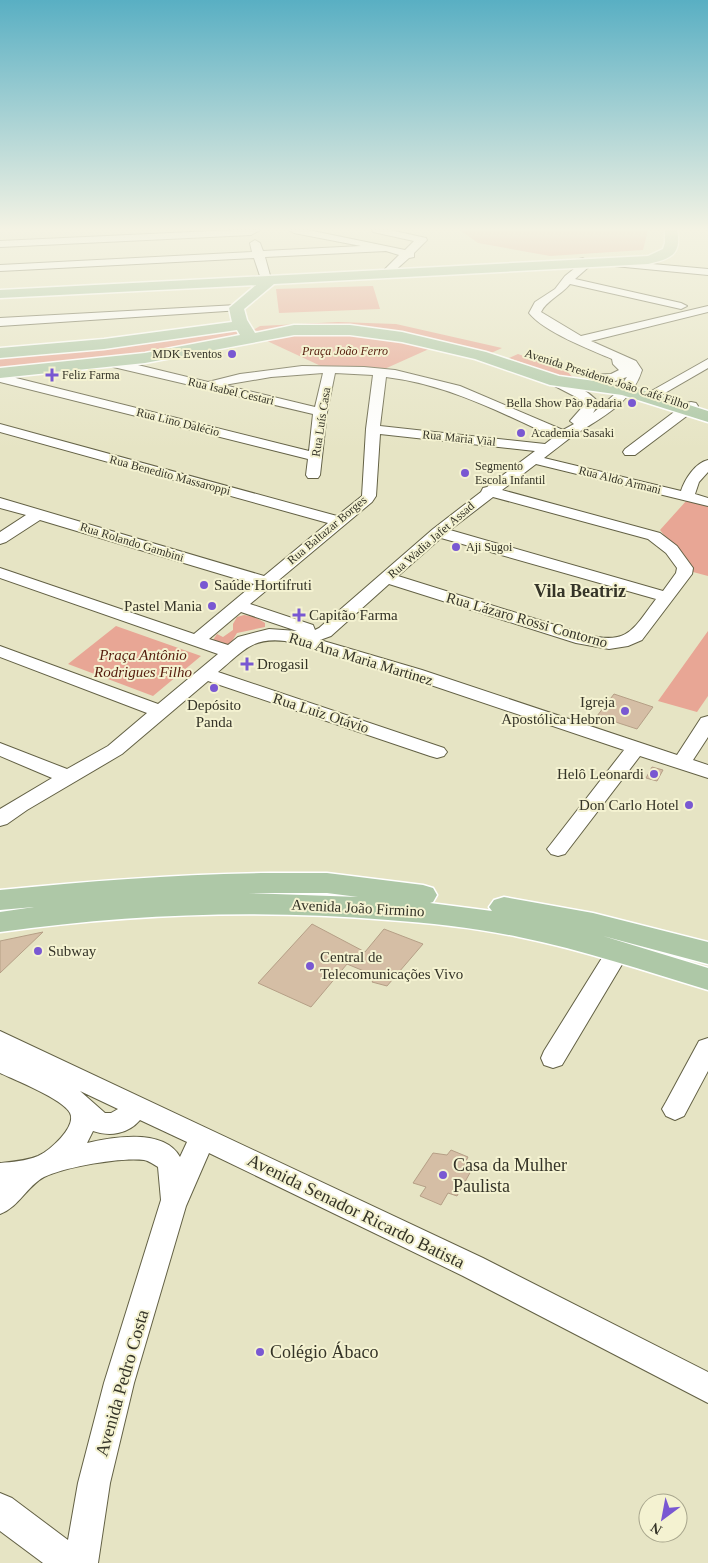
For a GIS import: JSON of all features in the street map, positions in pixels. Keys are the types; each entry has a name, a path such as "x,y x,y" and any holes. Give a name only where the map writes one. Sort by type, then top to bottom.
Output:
{"main road":[{"path":"241,321 253,303"},
{"name":"Avenida Presidente João Café Filho","path":"0,353 104,344 210,328 241,321 370,321 420,327 490,342"},
{"name":"Avenida Presidente João Café Filho","path":"0,373 113,363 143,364 241,321 294,330 350,330 402,337 562,376 653,394 707,415"},
{"path":"506,362 502,359 505,354 522,353"},
{"path":"562,376 582,382 587,379 607,385"},
{"name":"Avenida Presidente João Café Filho","path":"607,385 688,408"},
{"name":"Avenida João Firmino","path":"0,900 68,892 191,884 327,883 524,909 593,923 708,953"},
{"name":"Avenida João Firmino","path":"0,922 57,913 190,903 311,904 427,912 519,926 618,951 708,979"}],"street":[{"path":"541,303 535,313 544,320 579,340 618,356 634,366 636,372 607,385"},
{"path":"667,303 680,306"},
{"path":"579,340 708,309"},
{"path":"0,322 241,321"},
{"path":"594,347 622,365 626,370 607,385"},
{"path":"653,394 708,363"},
{"name":"Rua Isabel Cestari","path":"143,364 210,385 320,412"},
{"path":"210,385 274,372 330,369 380,373 454,389 568,433"},
{"name":"Rua Luís Casa","path":"313,475 320,412 330,369"},
{"path":"30,370 29,380 42,388"},
{"name":"Rua Baltazar Borges","path":"197,640 369,496 373,429 380,373"},
{"name":"Rua Wadia Jafet Assad","path":"562,376 592,402 590,408 573,424 568,433"},
{"name":"Rua Lino Dalécio","path":"0,378 314,457"},
{"name":"Rua Wadia Jafet Assad","path":"287,636 319,635 330,627 438,532 488,491 568,433 582,427 607,385"},
{"path":"630,452 688,408"},
{"name":"Rua Benedito Massaroppi","path":"0,428 340,522"},
{"name":"Rua Maria Vial","path":"373,429 546,448"},
{"name":"Rua Aldo Armani","path":"532,459 708,502"},
{"path":"687,497 692,481 708,464"},
{"name":"Rua Lázaro Rossi Contorno","path":"387,578 582,639 614,645 625,643 636,636 684,574 685,568 660,539 607,522 488,491"},
{"name":"Rua Rolando Gambini","path":"0,503 265,582"},
{"path":"0,539 38,514"},
{"path":"438,532 666,597"},
{"path":"0,573 231,652"},
{"path":"238,606 305,628 330,627"},
{"path":"264,635 271,628 267,616"},
{"name":"Rua Ana Maria Martinez","path":"0,819 115,750 244,641 274,634 287,636 416,674 708,772"},
{"path":"0,651 160,712"},
{"name":"Rua Luiz Otávio","path":"205,674 437,752"},
{"path":"681,763 708,722"},
{"path":"0,749 68,777"},
{"path":"558,849 635,749"},
{"path":"553,1058 618,951"},
{"name":"Avenida Senador Ricardo Batista","path":"0,1040 473,1267 708,1388"},
{"path":"675,1108 708,1048"},
{"path":"0,1062 68,1096 98,1122 112,1125 127,1117 132,1111 132,1104"},
{"path":"0,1202 78,1135 84,1117 82,1109"},
{"path":"172,1206 202,1138"},
{"path":"0,1174 127,1148 154,1152 168,1160 172,1171 172,1206"},
{"name":"Avenida Pedro Costa","path":"81,1563 94,1483 119,1383 172,1206"},
{"path":"0,1510 71,1563"}],"green space":[{"path":"278,303 378,303 380,309 279,313"},
{"path":"338,322 396,324 502,348 489,354 390,332 265,332 253,330 260,326"},
{"path":"236,329 238,336 174,351 0,369 0,356"},
{"name":"Praça João Ferro","path":"348,333 394,339 429,349 380,371 323,367 265,340 290,334"},
{"path":"518,354 568,372 574,379 570,380 509,358"},
{"path":"687,500 708,505 708,576 693,572 660,530"},
{"path":"244,615 255,617 265,623 265,627 237,633 229,646 213,640 217,634 223,637 233,630 233,624 237,617"},
{"name":"Praça Antônio Rodrigues Filho","path":"116,626 201,656 153,696 68,664"},
{"path":"708,631 708,696 697,712 658,701"}],"building":[{"name":"Igreja Apostólica Hebron","path":"614,694 653,707 637,729 597,716"},
{"name":"Helô Leonardi","path":"652,767 663,770 657,781 646,778"},
{"name":"Central de Telecomunicações Vivo","path":"312,924 365,952 384,929 423,944 387,986 372,982 376,976 347,964 311,1007 258,983"},
{"path":"43,932 0,973 0,941"},
{"name":"Casa da Mulher Paulista","path":"451,1150 468,1157 463,1167 471,1171 457,1196 448,1193 441,1205 420,1196 426,1187 413,1183 433,1153 447,1155"}],"place":[{"name":"MDK Eventos","path":"232,354"},
{"name":"Feliz Farma","path":"52,375"},
{"name":"Bella Show Pão Padaria","path":"632,403"},
{"name":"Academia Sasaki","path":"521,433"},
{"name":"Segmento Escola Infantil","path":"465,473"},
{"name":"Aji Sugoi","path":"456,547"},
{"name":"Saúde Hortifruti","path":"204,585"},
{"name":"Pastel Mania","path":"212,606"},
{"name":"Capitão Farma","path":"299,615"},
{"name":"Drogasil","path":"247,664"},
{"name":"Depósito Panda","path":"214,688"},
{"name":"Igreja Apostólica Hebron","path":"625,711"},
{"name":"Helô Leonardi","path":"654,774"},
{"name":"Don Carlo Hotel","path":"689,805"},
{"name":"Subway","path":"38,951"},
{"name":"Central de Telecomunicações Vivo","path":"310,966"},
{"name":"Casa da Mulher Paulista","path":"443,1175"},
{"name":"Colégio Ábaco","path":"260,1352"}],"district":[{"name":"Vila Beatriz","path":"580,591"}]}
